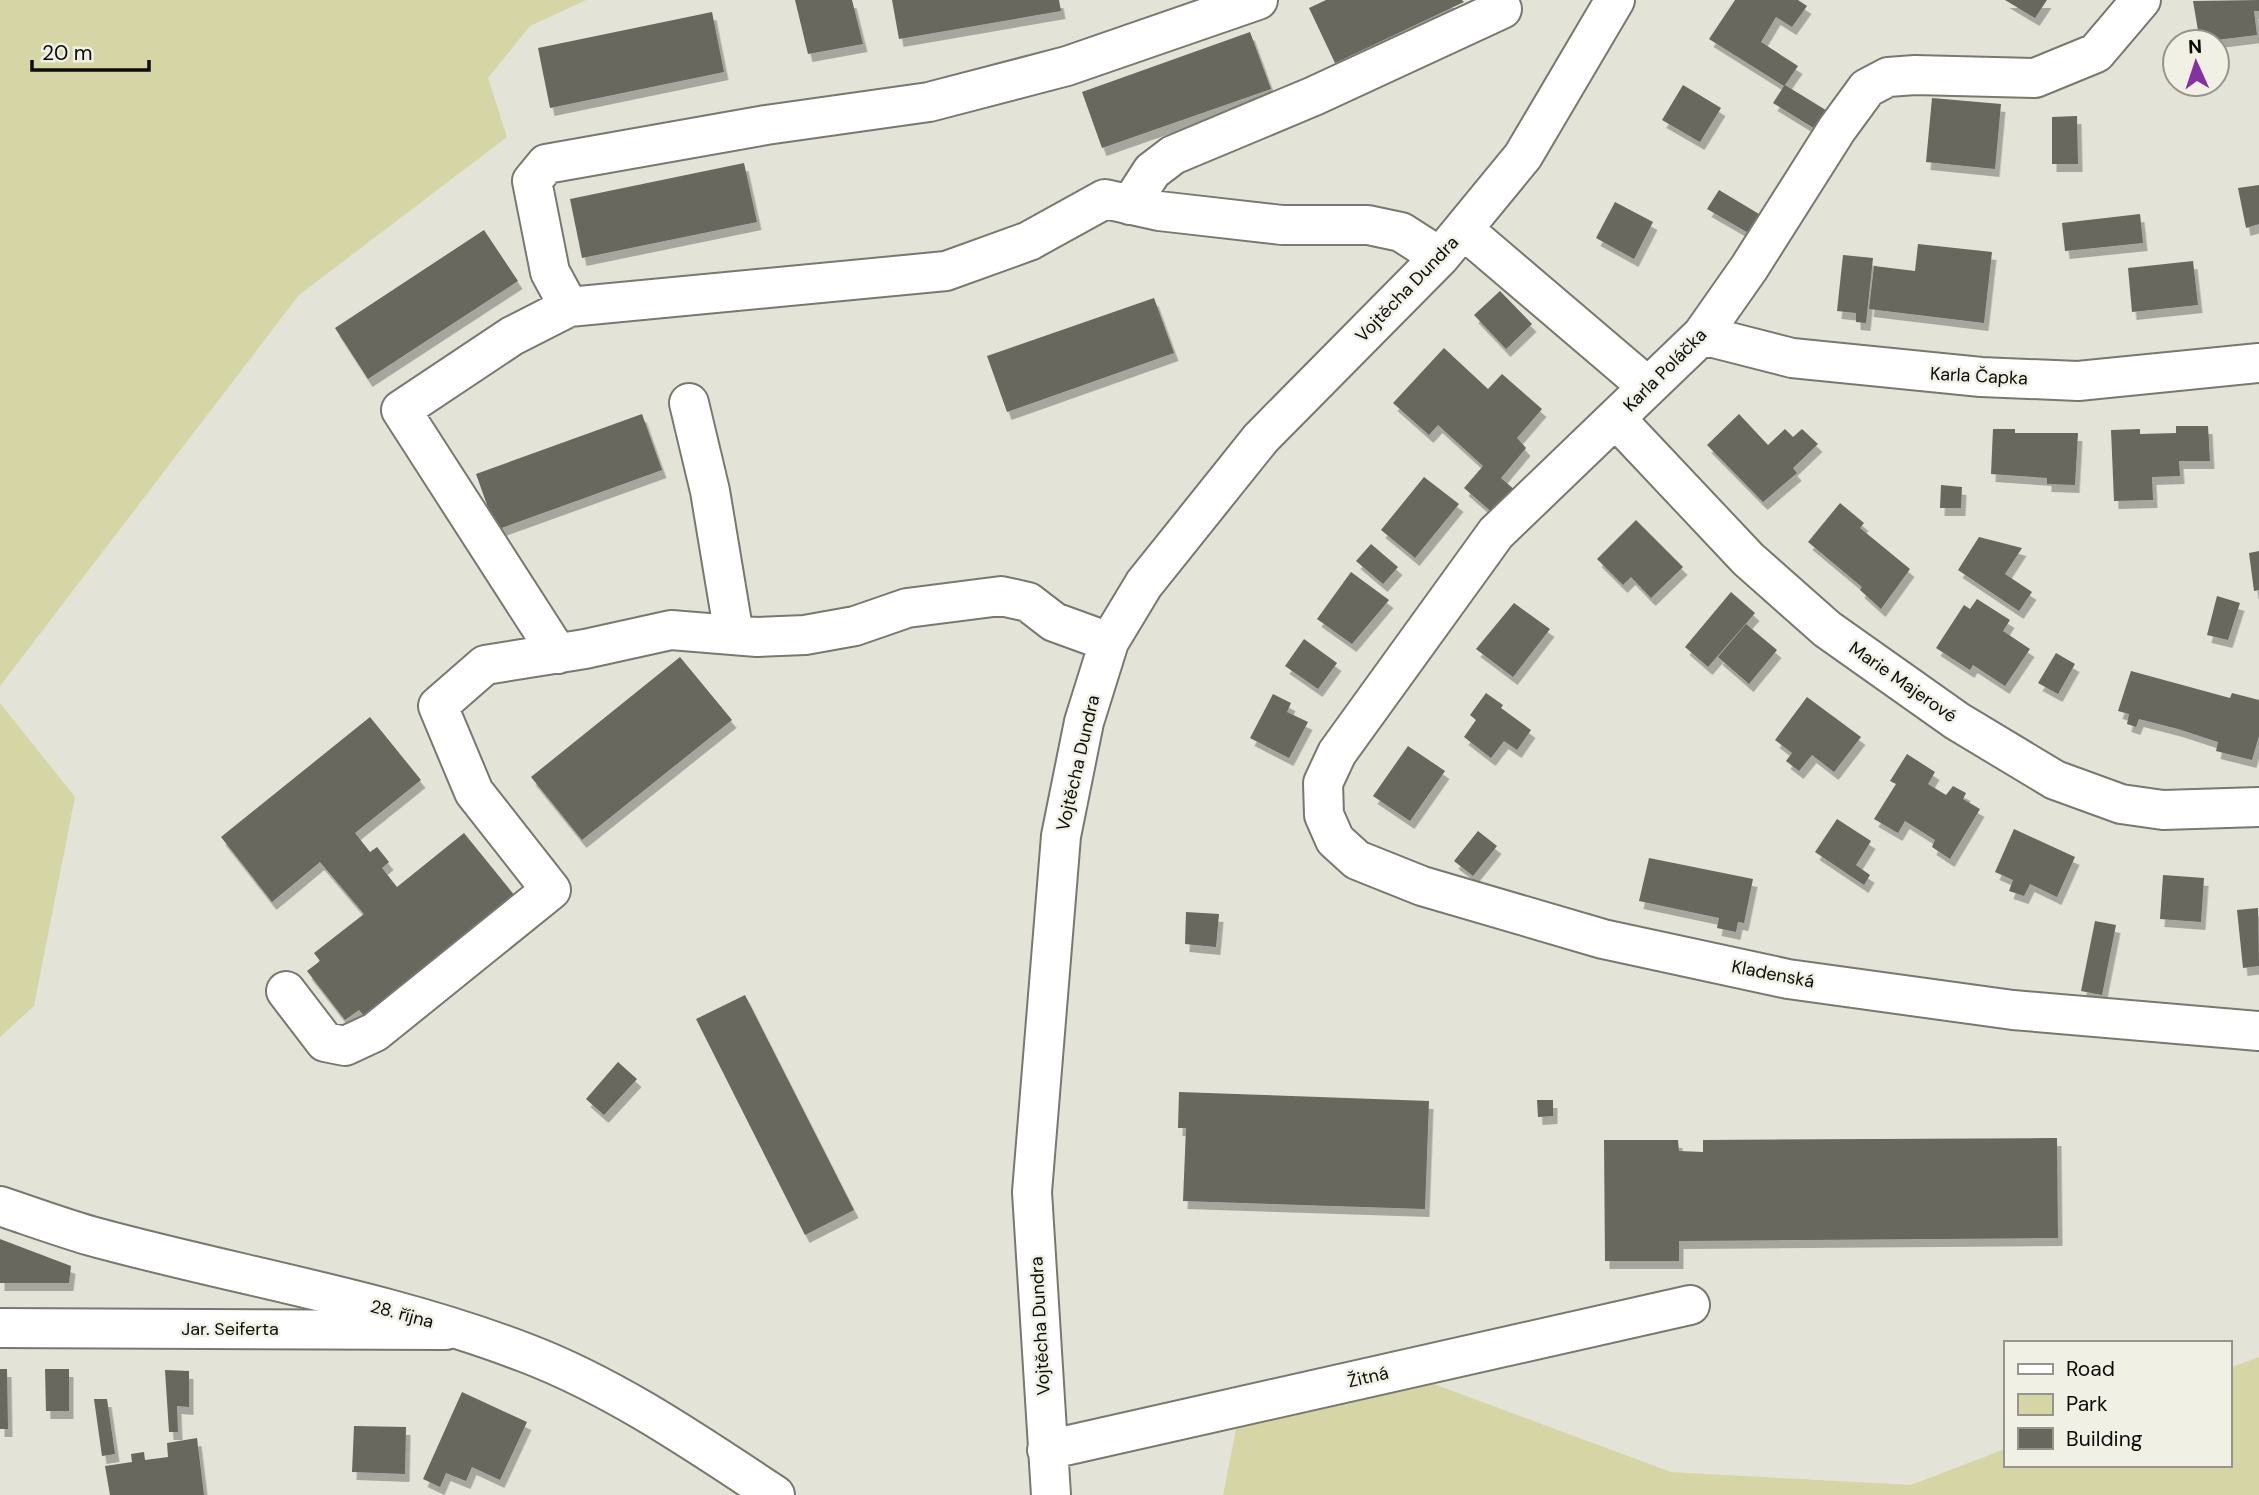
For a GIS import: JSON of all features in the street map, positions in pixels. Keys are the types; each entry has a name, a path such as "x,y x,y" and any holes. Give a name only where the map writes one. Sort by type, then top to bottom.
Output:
{"street":[{"path":"569,307 550,272 532,181 546,164 766,125 929,102 1067,66 1258,0"},
{"name":"Vojtěcha Dundra","path":"1051,1495 1032,1192 1061,836 1084,722 1109,642 1152,574 1261,438 1452,243 1523,156 1615,0"},
{"name":"Karla Poláčka","path":"1324,815 1323,783 1337,753 1496,533 1617,420 1647,386 1702,335 1749,268 1837,129 1867,88 1888,77 1915,75 2035,78 2096,53 2141,0"},
{"path":"1130,205 1152,171 1173,155 1314,96 1502,9"},
{"path":"558,653 401,410 512,336 569,307 946,271 1029,241 1105,199 1159,211 1282,225 1368,225 1452,243 1647,386"},
{"name":"Karla Čapka","path":"1702,335 1803,359 1981,377 2078,380 2259,363"},
{"path":"689,403 710,491 734,635"},
{"name":"Marie Majerové","path":"1617,420 1748,559 1827,629 1957,721 2055,780 2121,804 2163,810 2259,807"},
{"path":"286,991 325,1042 345,1046 375,1032 551,890 474,792 438,706 485,665 671,630 734,635 806,635 855,626 907,608 1001,596 1028,602 1054,622 1109,642"},
{"name":"Kladenská","path":"1324,815 1335,840 1357,860 1422,886 1603,939 1788,979 2013,1010 2259,1031"},
{"name":"28. října","path":"0,1206 89,1236 461,1331 574,1374 644,1412 775,1495"},
{"name":"Žitná","path":"1047,1450 1690,1305"},
{"name":"Jar. Seiferta","path":"0,1328 461,1331"}],"green space":[{"path":"0,0 586,0 530,26 488,78 507,137 299,295 0,686"},
{"path":"0,703 75,797 34,1006 0,1037"},
{"path":"2259,1357 2259,1495 1223,1495 1236,1429 1434,1384 1671,1472 1911,1485 2004,1449 2004,1467 2231,1467 2231,1367"}],"building":[{"path":"795,0 852,0 863,44 808,54"},
{"path":"892,0 1059,0 1061,11 899,39"},
{"path":"1326,0 1464,2 1335,63 1309,8"},
{"path":"1735,0 1798,0 1807,6 1792,27 1776,17 1761,42 1798,66 1785,85 1829,112 1817,130 1773,103 1784,86 1709,39"},
{"path":"2005,0 2047,0 2035,18"},
{"path":"2259,0 2259,11 2254,11 2257,35 2231,38 2231,28 2198,28 2193,1"},
{"path":"712,12 724,72 550,108 538,48"},
{"path":"1250,32 1271,89 1102,148 1082,92"},
{"path":"1683,85 1721,108 1700,142 1662,120"},
{"path":"1932,98 2001,104 1995,169 1926,162"},
{"path":"2077,116 2078,164 2052,164 2052,117"},
{"path":"744,163 757,222 582,258 570,199"},
{"path":"2259,185 2259,224 2246,228 2238,188"},
{"path":"1719,190 1764,217 1752,235 1707,209"},
{"path":"1615,202 1653,222 1634,259 1596,238"},
{"path":"2140,214 2143,243 2065,251 2062,223"},
{"path":"484,230 518,281 368,379 335,328"},
{"path":"1918,244 1992,252 1984,323 1869,309 1874,266 1915,271"},
{"path":"1843,255 1873,258 1866,323 1856,322 1856,313 1837,311"},
{"path":"2193,261 2198,305 2132,312 2128,268"},
{"path":"1500,291 1532,324 1506,349 1474,315"},
{"path":"1154,298 1174,353 1007,412 987,356"},
{"path":"1444,348 1488,389 1502,374 1542,409 1517,438 1526,448 1501,478 1516,491 1495,515 1464,488 1483,466 1438,425 1429,435 1393,403"},
{"path":"642,414 662,470 496,530 476,474"},
{"path":"1739,414 1768,445 1785,429 1793,437 1802,429 1818,444 1793,468 1797,473 1763,502 1707,445"},
{"path":"2176,426 2208,426 2210,461 2179,461 2180,476 2152,477 2153,500 2114,501 2111,430 2140,429 2140,434 2176,433"},
{"path":"1993,429 2015,429 2015,433 2078,433 2075,485 2047,484 2047,478 1991,474"},
{"path":"1424,477 1459,504 1415,558 1381,530"},
{"path":"1941,485 1962,487 1961,508 1940,508"},
{"path":"1840,503 1864,523 1860,528 1910,569 1881,609 1860,590 1862,587 1808,542"},
{"path":"1636,520 1683,567 1651,598 1631,577 1623,585 1597,559"},
{"path":"1979,537 2022,548 2005,574 2032,592 2019,611 1958,570"},
{"path":"1371,544 1398,567 1383,584 1356,561"},
{"path":"2259,551 2259,590 2254,591 2249,553"},
{"path":"1351,572 1389,600 1352,644 1317,619"},
{"path":"1731,592 1755,613 1708,667 1685,647"},
{"path":"2217,596 2240,603 2228,640 2207,635"},
{"path":"1977,599 2010,620 2003,631 2030,649 2005,686 1973,665 1970,670 1936,648 1964,605 1970,609"},
{"path":"1514,603 1550,629 1513,677 1476,649"},
{"path":"1746,624 1777,650 1749,684 1718,657"},
{"path":"1304,639 1337,663 1318,689 1285,666"},
{"path":"2056,653 2075,664 2058,694 2038,683"},
{"path":"680,657 732,720 582,840 531,777"},
{"path":"2131,671 2230,698 2232,693 2259,700 2259,736 2252,760 2216,751 2218,742 2178,729 2139,719 2136,727 2127,724 2129,714 2118,711"},
{"path":"1486,693 1531,730 1517,750 1504,741 1491,758 1464,737 1476,720 1470,715"},
{"path":"1273,694 1291,703 1287,712 1308,722 1289,758 1250,738"},
{"path":"1807,697 1861,737 1834,772 1812,755 1799,771 1786,761 1792,753 1775,740"},
{"path":"370,717 421,780 355,833 370,852 377,847 389,862 382,868 397,887 464,833 515,896 365,1017 359,1010 345,1020 307,971 320,961 314,953 364,914 320,862 272,902 221,837"},
{"path":"1408,746 1445,771 1410,821 1373,796"},
{"path":"1907,754 1935,772 1928,784 1946,795 1953,786 1966,793 1963,799 1980,809 1950,859 1932,847 1935,840 1905,821 1898,833 1874,819 1896,784 1890,781"},
{"path":"1837,819 1871,841 1856,865 1870,875 1864,885 1815,852"},
{"path":"2014,829 2075,857 2057,897 2030,884 2024,896 2009,891 2013,880 1995,872"},
{"path":"1478,831 1497,846 1473,876 1454,861"},
{"path":"1649,858 1753,879 1744,923 1738,922 1736,932 1717,928 1719,918 1639,901"},
{"path":"2163,875 2204,878 2201,922 2160,919"},
{"path":"2258,908 2259,966 2243,968 2237,910"},
{"path":"1186,912 1219,914 1216,947 1185,944"},
{"path":"2095,921 2116,925 2102,995 2081,991"},
{"path":"745,995 854,1210 805,1235 696,1019"},
{"path":"618,1062 637,1079 604,1115 586,1099"},
{"path":"1179,1092 1429,1101 1425,1209 1183,1201 1186,1128 1178,1128"},
{"path":"1537,1100 1553,1100 1553,1116 1538,1117"},
{"path":"2057,1138 2058,1238 1679,1241 1679,1261 1605,1261 1604,1140 1678,1140 1679,1151 1703,1152 1703,1140"},
{"path":"0,1239 71,1266 69,1283 0,1283"},
{"path":"0,1369 7,1369 8,1429 0,1429"},
{"path":"45,1369 69,1369 69,1411 46,1411"},
{"path":"165,1370 189,1371 189,1407 177,1406 178,1432 169,1432"},
{"path":"462,1392 527,1422 500,1480 472,1467 466,1481 446,1473 440,1487 423,1479"},
{"path":"94,1399 107,1399 115,1454 102,1456"},
{"path":"354,1426 406,1427 405,1474 352,1472"},
{"path":"197,1438 204,1495 110,1495 105,1466 132,1462 131,1454 144,1452 145,1460 168,1457 167,1443"}]}
